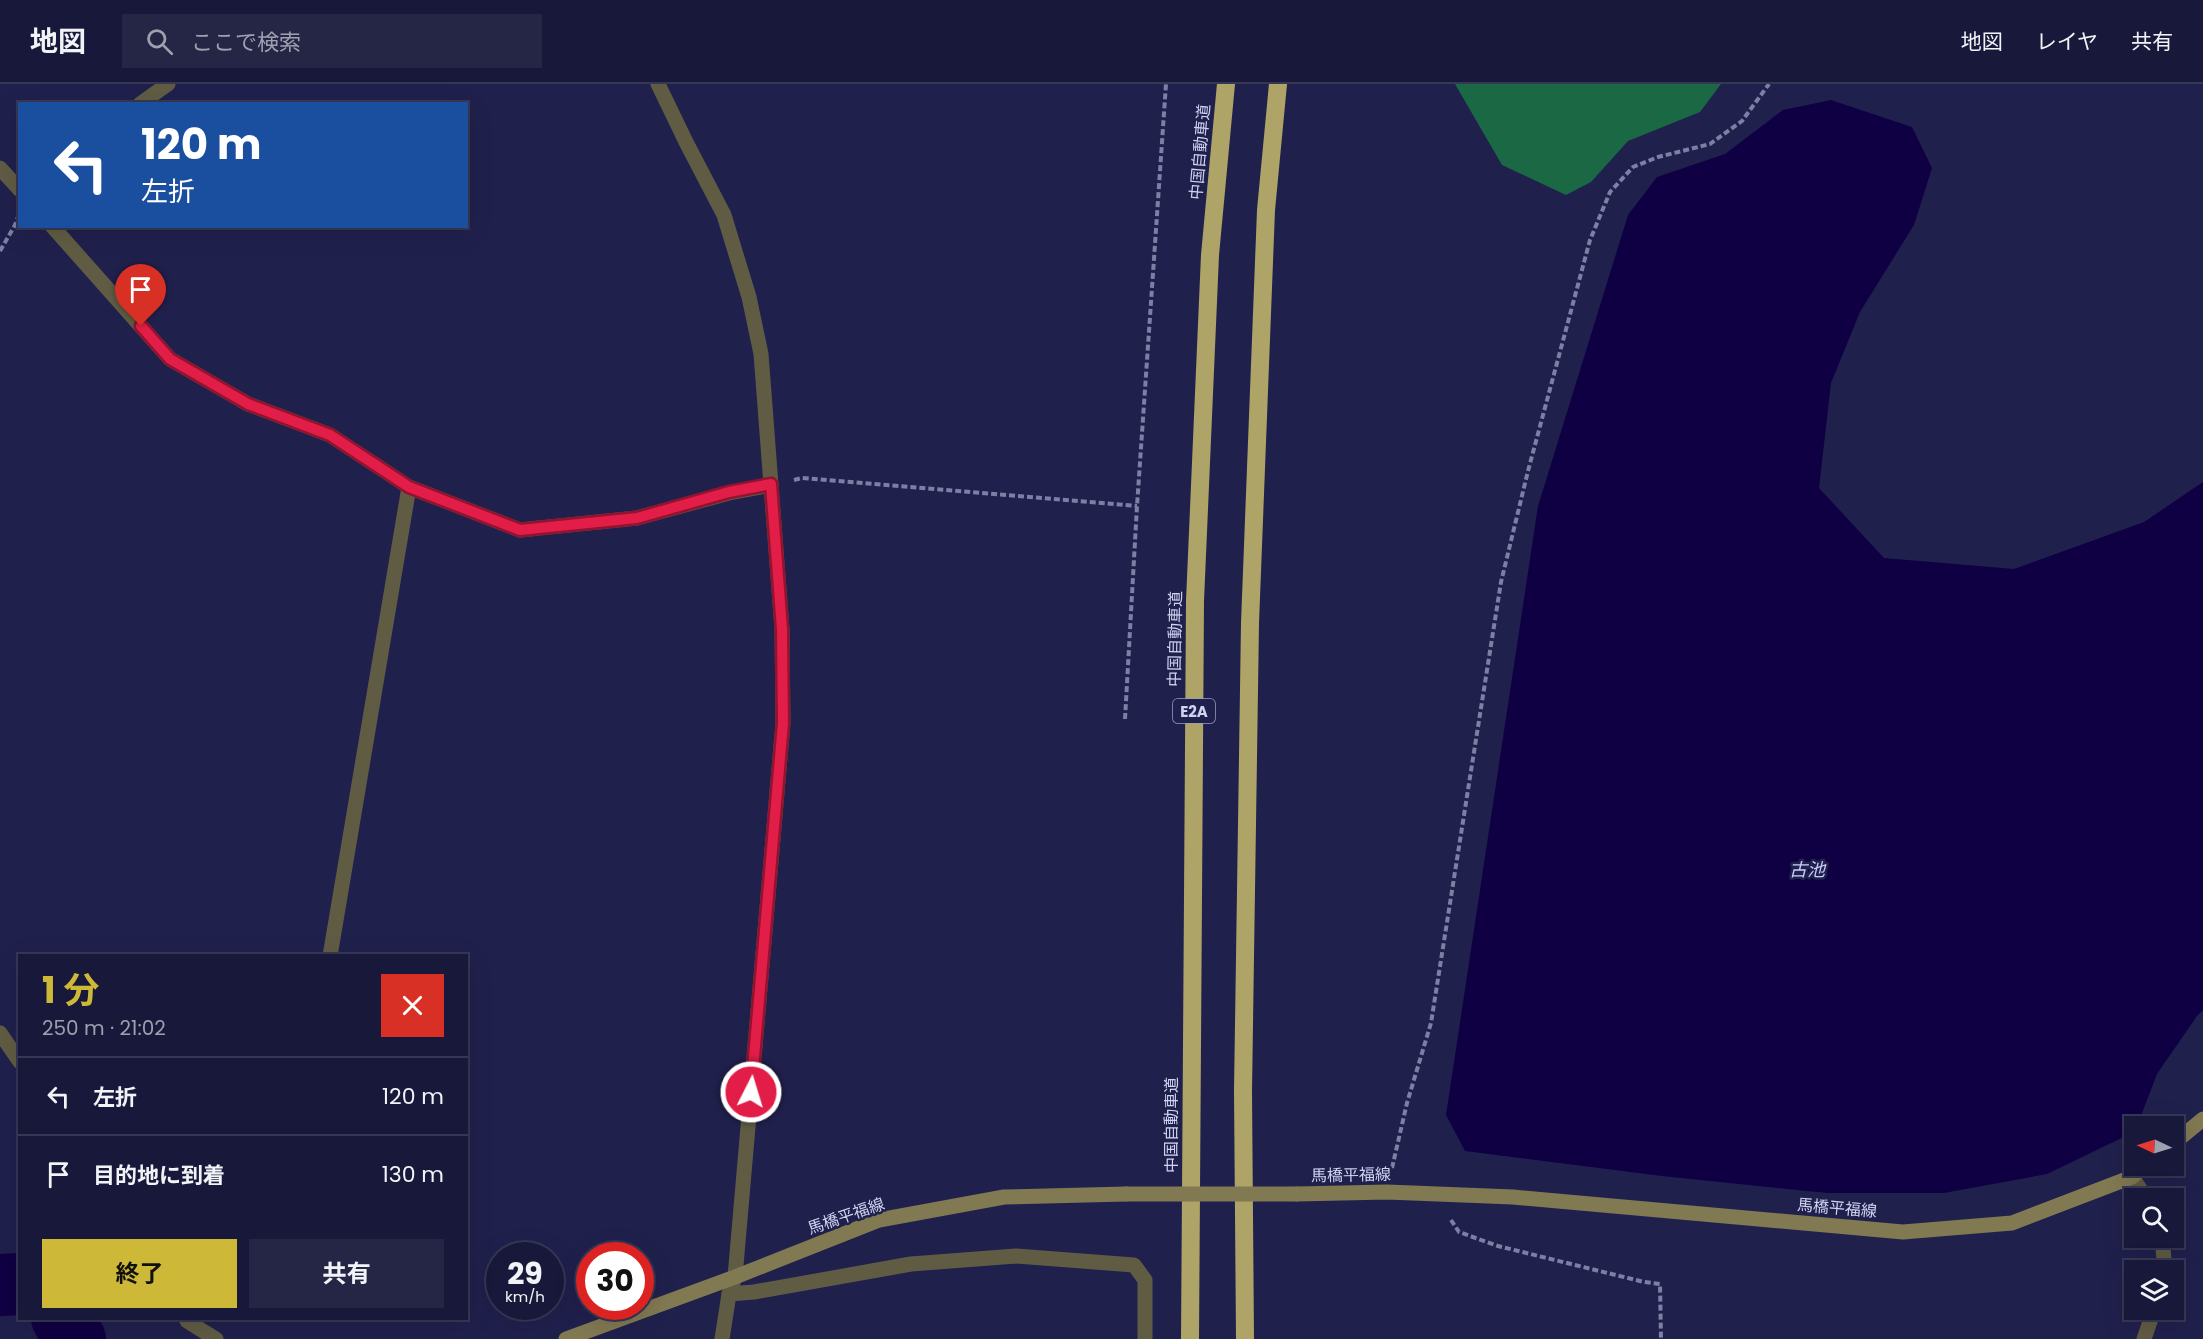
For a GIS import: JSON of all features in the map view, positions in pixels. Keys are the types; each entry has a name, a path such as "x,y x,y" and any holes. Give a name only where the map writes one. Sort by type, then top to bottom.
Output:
{"highway":[{"name":"中国自動車道","path":"1190,1339 1195,601 1210,255 1226,84"},
{"path":"1245,1339 1243,1091 1250,623 1266,210 1278,84"}],"main road":[{"path":"2184,1135 2203,1119"},
{"name":"馬橋平福線","path":"566,1339 735,1277 879,1220 1004,1197 1387,1192 1445,1194 1513,1197 1903,1232 2012,1223 2132,1177"}],"street":[{"path":"143,102 168,84"},
{"path":"658,84 724,215 749,297 760,354 782,629 783,723 735,1277 729,1294 722,1339"},
{"path":"0,168 18,188"},
{"path":"54,228 170,359 248,404 330,435 409,487 520,530 637,518 729,492 771,484"},
{"path":"330,954 409,487"},
{"path":"0,1033 18,1059"},
{"path":"2132,1177 2139,1188"},
{"path":"729,1294 754,1292 923,1263 1016,1256 1134,1264 1145,1280 1145,1339"},
{"path":"187,1320 216,1339"},
{"path":"2144,1339 2151,1320"}],"path":[{"path":"1125,718 1166,84"},
{"path":"1387,1192 1407,1103 1431,1023 1501,582 1531,459 1590,240 1610,192 1633,167 1710,144 1742,121 1769,84"},
{"path":"0,251 18,218"},
{"path":"771,484 802,478 1137,506"},
{"path":"1445,1194 1446,1214 1459,1232 1498,1246 1660,1284 1661,1339"}],"green space":[{"path":"1455,84 1721,84 1700,112 1628,141 1591,182 1566,195 1502,165"}],"water":[{"name":"古池","path":"1831,100 1912,127 1932,168 1914,225 1860,312 1831,383 1819,488 1884,558 2014,569 2144,522 2203,482 2203,1010 2157,1074 2141,1116 2124,1116 2124,1137 2047,1174 1944,1193 1827,1193 1662,1176 1465,1151 1446,1115 1538,506 1628,215 1657,177 1725,154 1783,110"}],"waterway":[{"path":"0,1285 18,1284"},
{"path":"63,1320 75,1339"}],"route":[{"path":"141,326 170,359 248,404 330,435 409,487 520,530 637,518 729,492 771,484 782,629 783,723 751,1092"}]}
